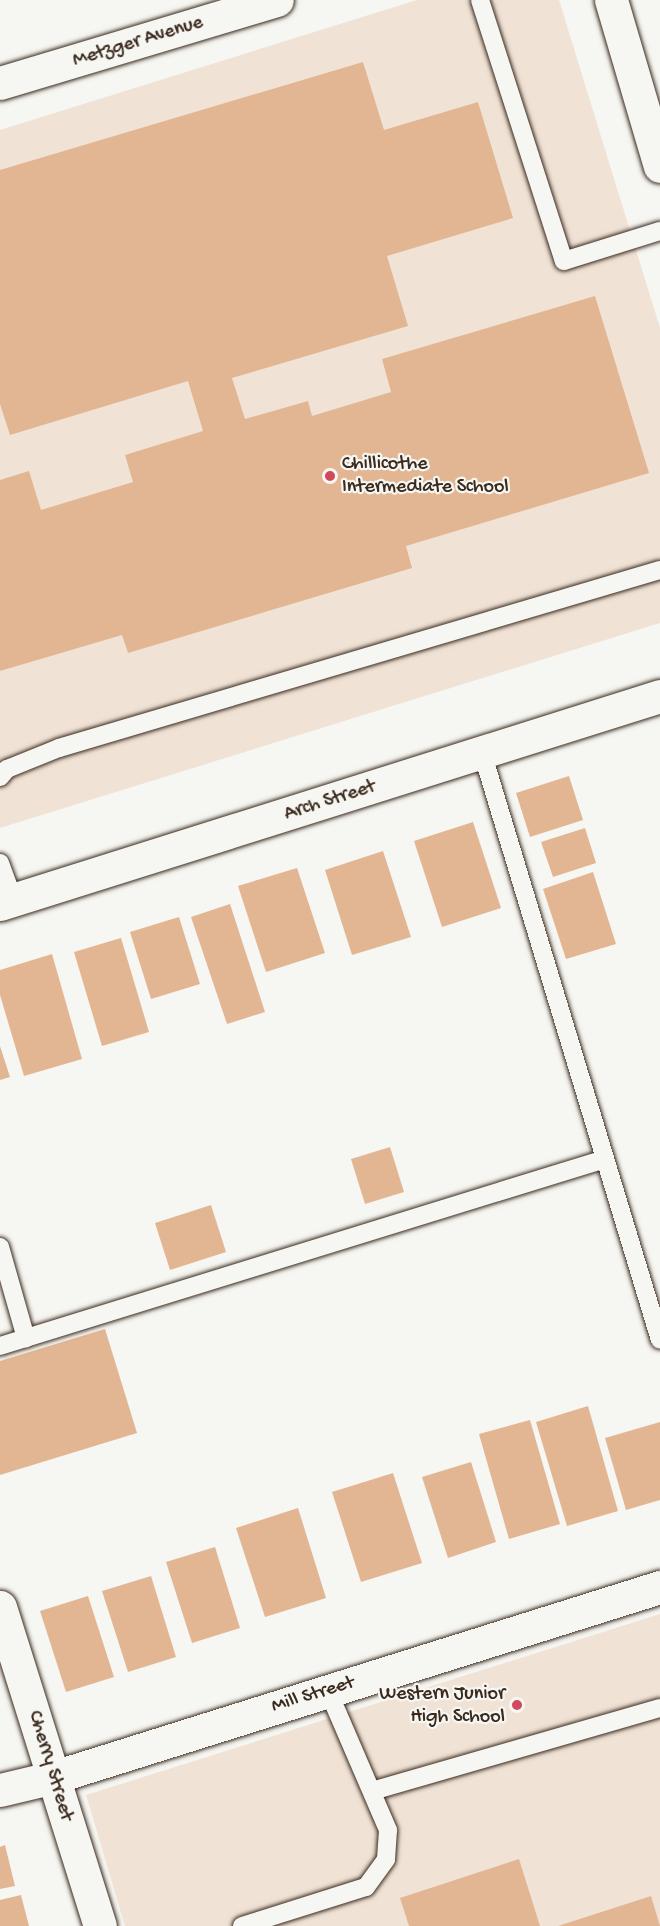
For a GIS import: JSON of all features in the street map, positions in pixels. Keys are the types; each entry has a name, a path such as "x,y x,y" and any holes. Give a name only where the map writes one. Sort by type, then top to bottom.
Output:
{"street":[{"path":"610,0 660,166"},
{"name":"Metzger Avenue","path":"0,83 271,1"},
{"name":"Arch Street","path":"7,903 660,696"},
{"name":"Mill Street","path":"0,1790 54,1777 660,1587"},
{"name":"Cherry Street","path":"0,1607 100,1926"}],"lane":[{"path":"480,0 564,261 660,231"},
{"path":"0,777 7,769 59,748 660,570"},
{"path":"482,752 660,1340"},
{"path":"0,863 7,903"},
{"path":"0,1346 605,1159"},
{"path":"0,1247 26,1338"},
{"path":"242,1926 366,1887 386,1859 388,1830 328,1691"},
{"path":"372,1791 660,1708"}],"shaded area":[{"name":"Chillicothe Intermediate School","path":"417,0 559,0 660,328 660,623 0,828 0,130"},
{"name":"Western Junior High School","path":"660,1614 660,1926 125,1926 86,1795"}],"building":[{"path":"363,62 384,130 478,102 513,218 387,256 408,326 232,378 245,419 308,401 312,416 391,392 382,359 595,296 649,473 406,546 412,568 128,653 122,635 0,671 0,480 29,471 41,510 133,482 125,455 203,431 188,381 10,435 0,404 0,170"},
{"path":"569,776 583,820 530,837 516,793"},
{"path":"473,822 501,908 442,927 414,841"},
{"path":"585,828 596,863 553,877 541,842"},
{"path":"383,851 411,937 352,955 325,870"},
{"path":"297,868 325,953 266,972 238,886"},
{"path":"593,872 616,944 566,959 543,889"},
{"path":"230,904 265,1012 227,1024 191,917"},
{"path":"179,917 200,984 151,999 130,932"},
{"path":"121,938 149,1032 102,1046 74,952"},
{"path":"52,954 82,1059 24,1076 0,995 0,970"},
{"path":"0,1046 10,1077 0,1080"},
{"path":"390,1147 404,1192 365,1204 351,1159"},
{"path":"211,1205 226,1252 170,1270 155,1223"},
{"path":"105,1329 137,1433 0,1475 0,1361"},
{"path":"588,1406 618,1511 567,1526 536,1422"},
{"path":"530,1420 560,1524 509,1539 479,1434"},
{"path":"660,1422 660,1500 626,1510 605,1438"},
{"path":"471,1462 496,1542 448,1558 422,1477"},
{"path":"393,1473 422,1563 361,1582 332,1492"},
{"path":"298,1508 326,1598 265,1617 236,1528"},
{"path":"215,1547 240,1628 192,1643 166,1562"},
{"path":"151,1576 176,1657 128,1672 102,1591"},
{"path":"88,1596 114,1677 66,1692 40,1611"},
{"path":"5,1845 15,1886 0,1889 0,1847"},
{"path":"519,1859 540,1926 409,1926 400,1898"},
{"path":"21,1895 29,1926 0,1926 0,1900"},
{"path":"651,1896 660,1926 558,1926"}],"place":[{"name":"Chillicothe Intermediate School","path":"330,476"},
{"name":"Western Junior High School","path":"517,1705"}]}
